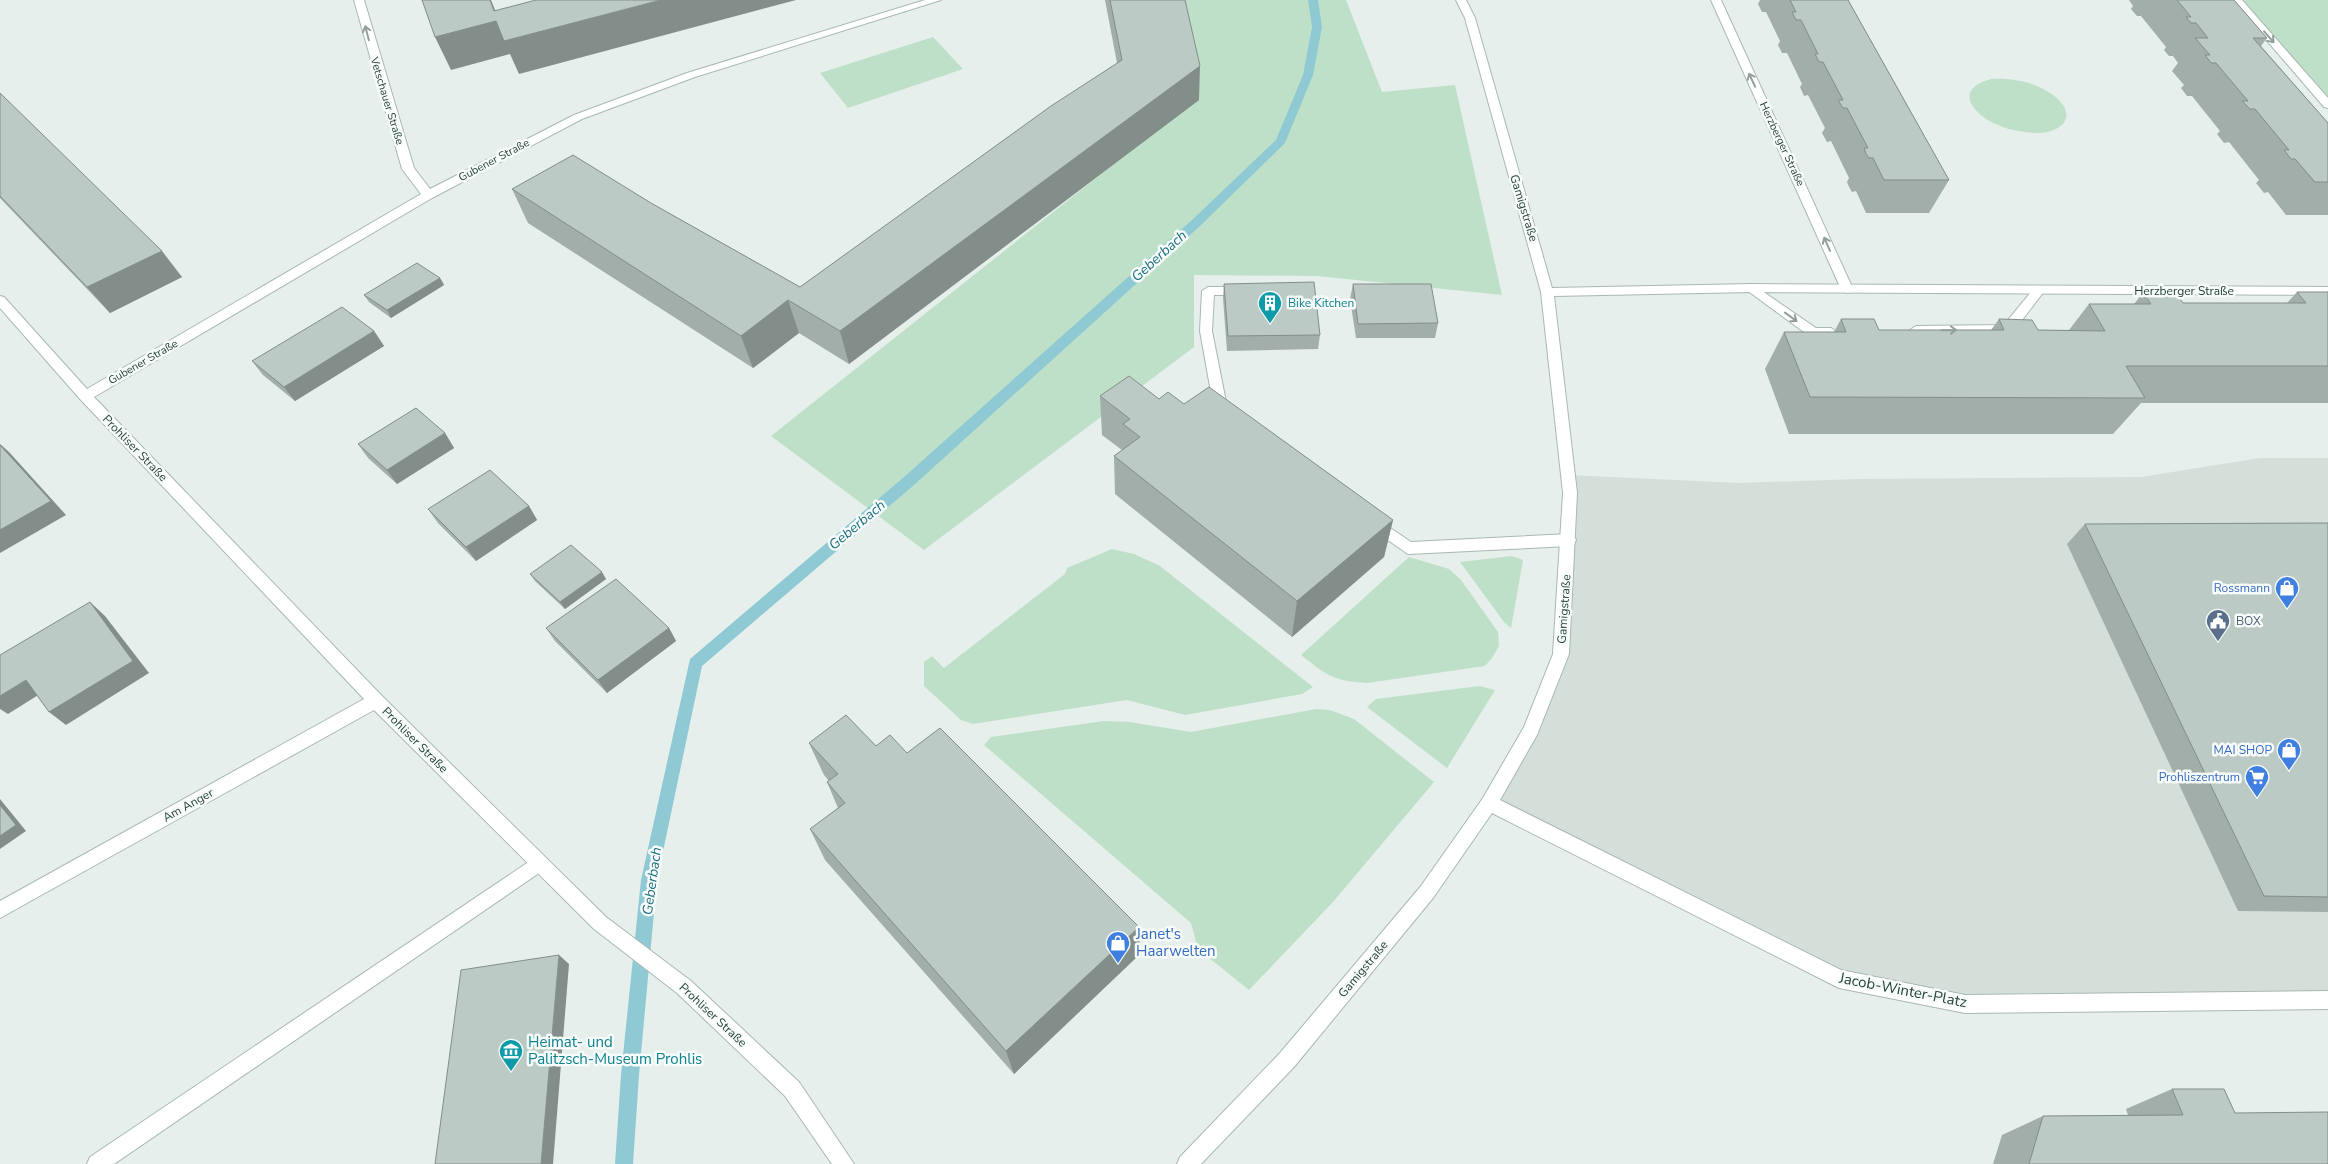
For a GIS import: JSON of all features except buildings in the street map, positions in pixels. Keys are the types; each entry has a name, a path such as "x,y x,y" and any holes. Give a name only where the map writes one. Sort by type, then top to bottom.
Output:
{"street":[{"name":"Vetschauer Straße","path":"358,0 408,169 428,195"},
{"name":"Gubener Straße","path":"85,396 428,195 550,130 623,99 691,75 936,0"},
{"name":"Gamigstraße","path":"1187,1164 1287,1060 1427,892 1489,803 1531,730 1561,654 1569,540 1569,475 1547,292 1470,18 1462,0"},
{"name":"Herzberger Straße","path":"1716,0 1847,289"},
{"path":"2237,0 2328,104"},
{"name":"Herzberger Straße","path":"1547,292 1752,288 2328,292"},
{"path":"1752,288 1813,332 1842,332"},
{"path":"1236,420 1221,409 1206,331 1208,290 1263,291"},
{"path":"1901,331 2008,329 2039,290"},
{"name":"Prohliser Straße","path":"0,300 85,396 376,701 600,923 684,987 792,1089 844,1164"},
{"path":"1361,513 1408,548 1569,540"},
{"name":"Am Anger","path":"0,910 376,701"},
{"name":"Jacob-Winter-Platz","path":"1489,803 1839,979 1965,1004 2328,1000"},
{"path":"97,1164 539,863"}],"shaded area":[{"path":"2260,458 2328,458 2328,999 1965,1004 1839,979 1489,803 1561,654 1569,475 1739,483 1858,479 2141,477"}],"green space":[{"path":"1176,0 1346,0 1382,92 1455,85 1502,295 1317,276 1194,275 1194,347 924,550 771,436 1197,98"},
{"path":"2237,0 2328,0 2328,105"},
{"path":"933,37 963,69 848,108 820,73"},
{"path":"1991,79 2024,82 2039,87 2053,95 2061,102 2065,110 2064,122 2060,127 2053,130 2035,133 2002,127 1989,120 1974,108 1970,102 1970,95 1972,89 1979,83"},
{"path":"1112,549 1134,554 1160,566 1313,687 1302,694 1185,715 1127,700 973,724 961,720 924,686 924,662 932,656 944,668 1065,574 1067,568"},
{"path":"1512,556 1523,560 1511,628 1504,622 1460,562"},
{"path":"1409,557 1449,569 1461,580 1498,632 1499,646 1485,666 1367,683 1338,679 1317,668 1301,655"},
{"path":"1479,686 1495,690 1447,768 1367,707 1376,699"},
{"path":"1316,709 1330,710 1354,719 1434,782 1333,902 1249,990 1198,949 1191,923 984,745 991,737 1104,721 1130,722 1191,732"}],"waterway":[{"name":"Geberbach","path":"624,1164 630,1075 649,880 695,663 909,481 1196,223 1281,141 1308,75 1317,27 1313,0"}],"place":[{"name":"Bike Kitchen","path":"1270,324"},
{"name":"Rossmann","path":"2287,609"},
{"name":"BOX","path":"2218,642"},
{"name":"MAI SHOP","path":"2289,771"},
{"name":"Prohliszentrum","path":"2257,798"},
{"name":"Janet's Haarwelten","path":"1118,964"},
{"name":"Heimat- und Palitzsch-Museum Prohlis","path":"511,1072"}]}
